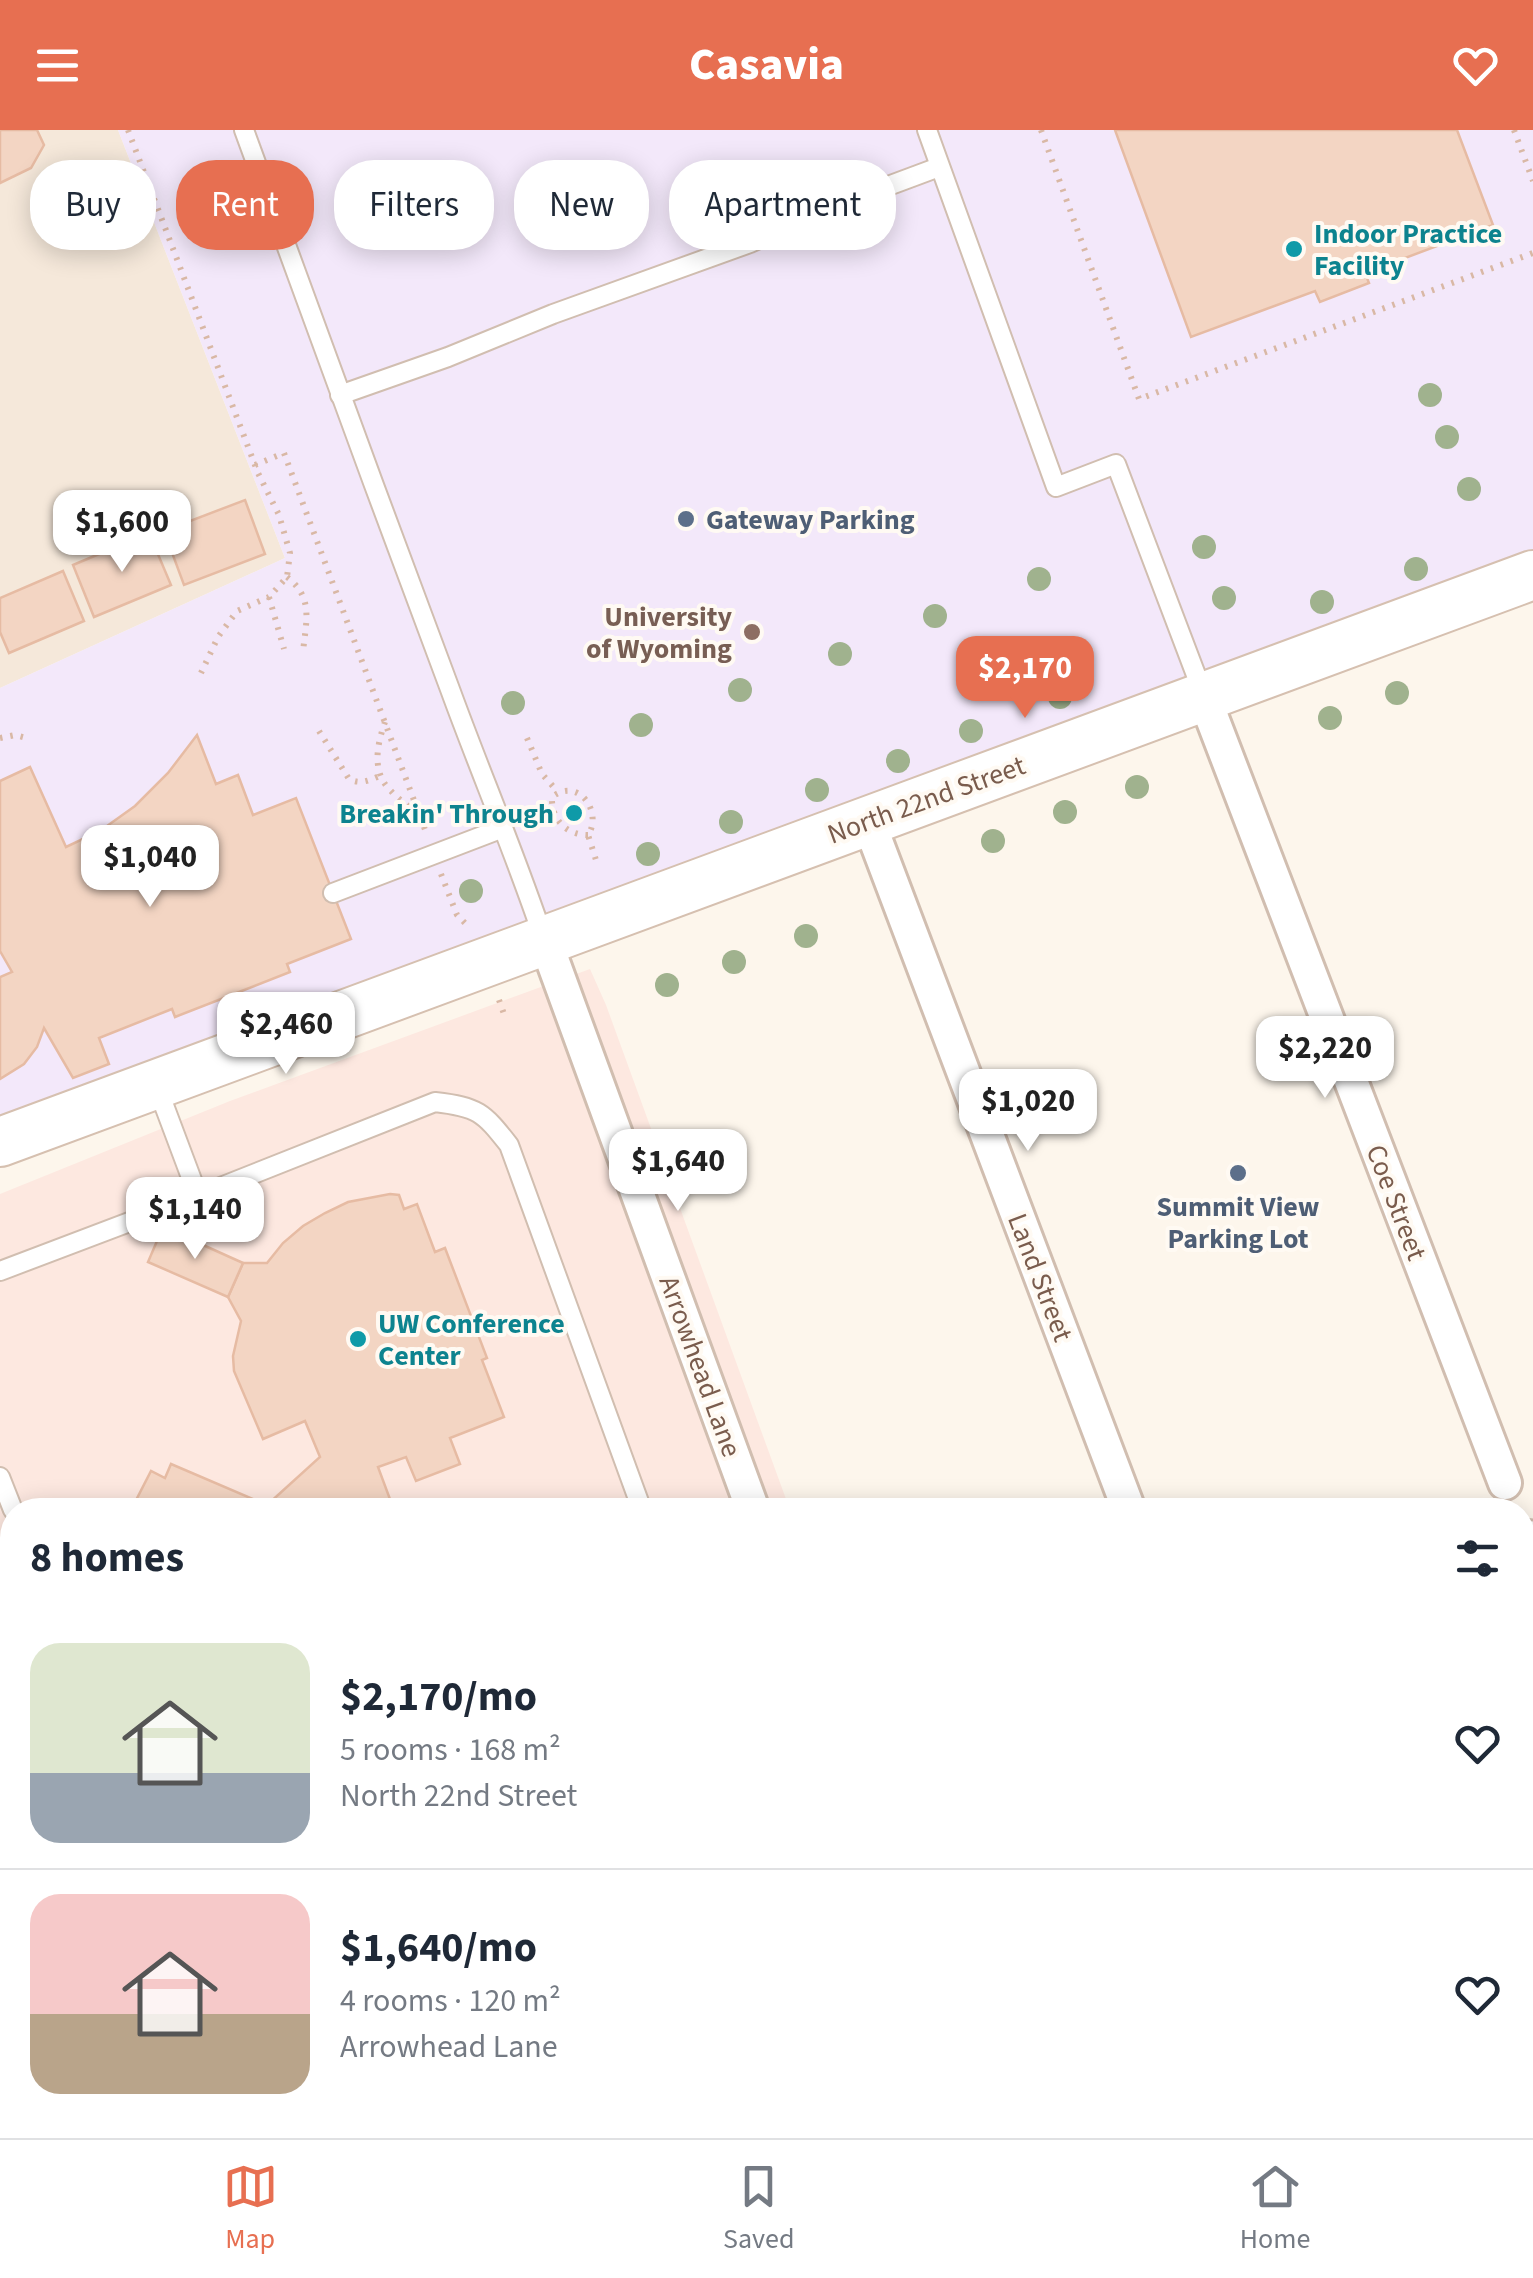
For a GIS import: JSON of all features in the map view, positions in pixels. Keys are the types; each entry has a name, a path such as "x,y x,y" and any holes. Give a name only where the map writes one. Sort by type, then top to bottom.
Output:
{"street":[{"name":"North 22nd Street","path":"0,1142 1533,575"},
{"name":"Coe Street","path":"1204,697 1504,1483"},
{"name":"Land Street","path":"868,820 1124,1498"},
{"name":"Arrowhead Lane","path":"544,940 750,1498"}],"lane":[{"path":"244,130 544,940"},
{"path":"927,130 1056,487 1116,464 1204,697"},
{"path":"340,395 733,249 940,166"},
{"path":"333,892 503,828"},
{"path":"156,1084 198,1196"},
{"path":"0,1270 435,1102 466,1106 488,1117 509,1145 638,1498"}],"path":[{"path":"128,130 254,464 279,515 290,553 288,577 269,597 237,611 200,673"},
{"path":"1042,130 1139,399 1533,254"},
{"path":"1514,130 1533,181"},
{"path":"254,464 284,453 456,915 472,930 504,1014"},
{"path":"288,577 304,594 307,608 304,652"},
{"path":"269,597 284,650"},
{"path":"384,722 377,753 380,776 420,817"},
{"path":"319,731 350,779 357,783 380,776"},
{"path":"0,738 15,735 30,739"},
{"path":"527,738 542,774 558,792"},
{"path":"588,835 572,832 556,820 552,797 558,792 576,792 593,814 594,824 588,835 596,860"}],"shaded area":[{"path":"0,130 118,130 130,160 30,160 30,250 156,250 156,227 285,558 0,688"},
{"name":"University of Wyoming","path":"118,130 1533,130 1533,575 0,1141 0,688 285,558 156,227 156,160 130,160"},
{"path":"590,969 786,1498 0,1498 0,1194 230,1101"}],"building":[{"path":"0,130 37,130 44,145 36,160 30,160 30,168 0,183"},
{"name":"Indoor Practice Facility","path":"1115,130 1457,130 1493,225 1365,273 1369,283 1320,302 1315,291 1191,337"},
{"path":"245,500 265,554 184,585 164,531"},
{"path":"149,533 171,585 94,617 73,565"},
{"path":"63,571 84,621 9,653 0,632 0,598"},
{"path":"197,735 216,784 238,775 253,815 296,798 351,939 287,964 290,972 175,1017 172,1009 99,1038 109,1064 73,1078 44,1028 37,1047 24,1064 0,1079 0,977 12,972 0,951 0,781 30,767 66,847 100,831 135,806 168,773"},
{"name":"UW Conference Center","path":"390,1194 399,1195 404,1209 417,1204 435,1252 445,1248 487,1358 482,1360 504,1417 450,1438 460,1464 416,1481 406,1457 378,1467 390,1498 275,1498 320,1457 305,1421 263,1439 234,1371 233,1356 241,1321 228,1297 243,1263 267,1263 303,1226 348,1202"},
{"path":"163,1227 243,1263 228,1297 148,1262"},
{"path":"171,1464 249,1498 137,1498 151,1471 165,1478"}],"place":[{"name":"Indoor Practice Facility","path":"1294,249"},
{"name":"Gateway Parking","path":"686,519"},
{"name":"University of Wyoming","path":"752,632"},
{"name":"Breakin' Through","path":"574,813"},
{"name":"Summit View Parking Lot","path":"1238,1173"},
{"name":"UW Conference Center","path":"358,1339"}]}
